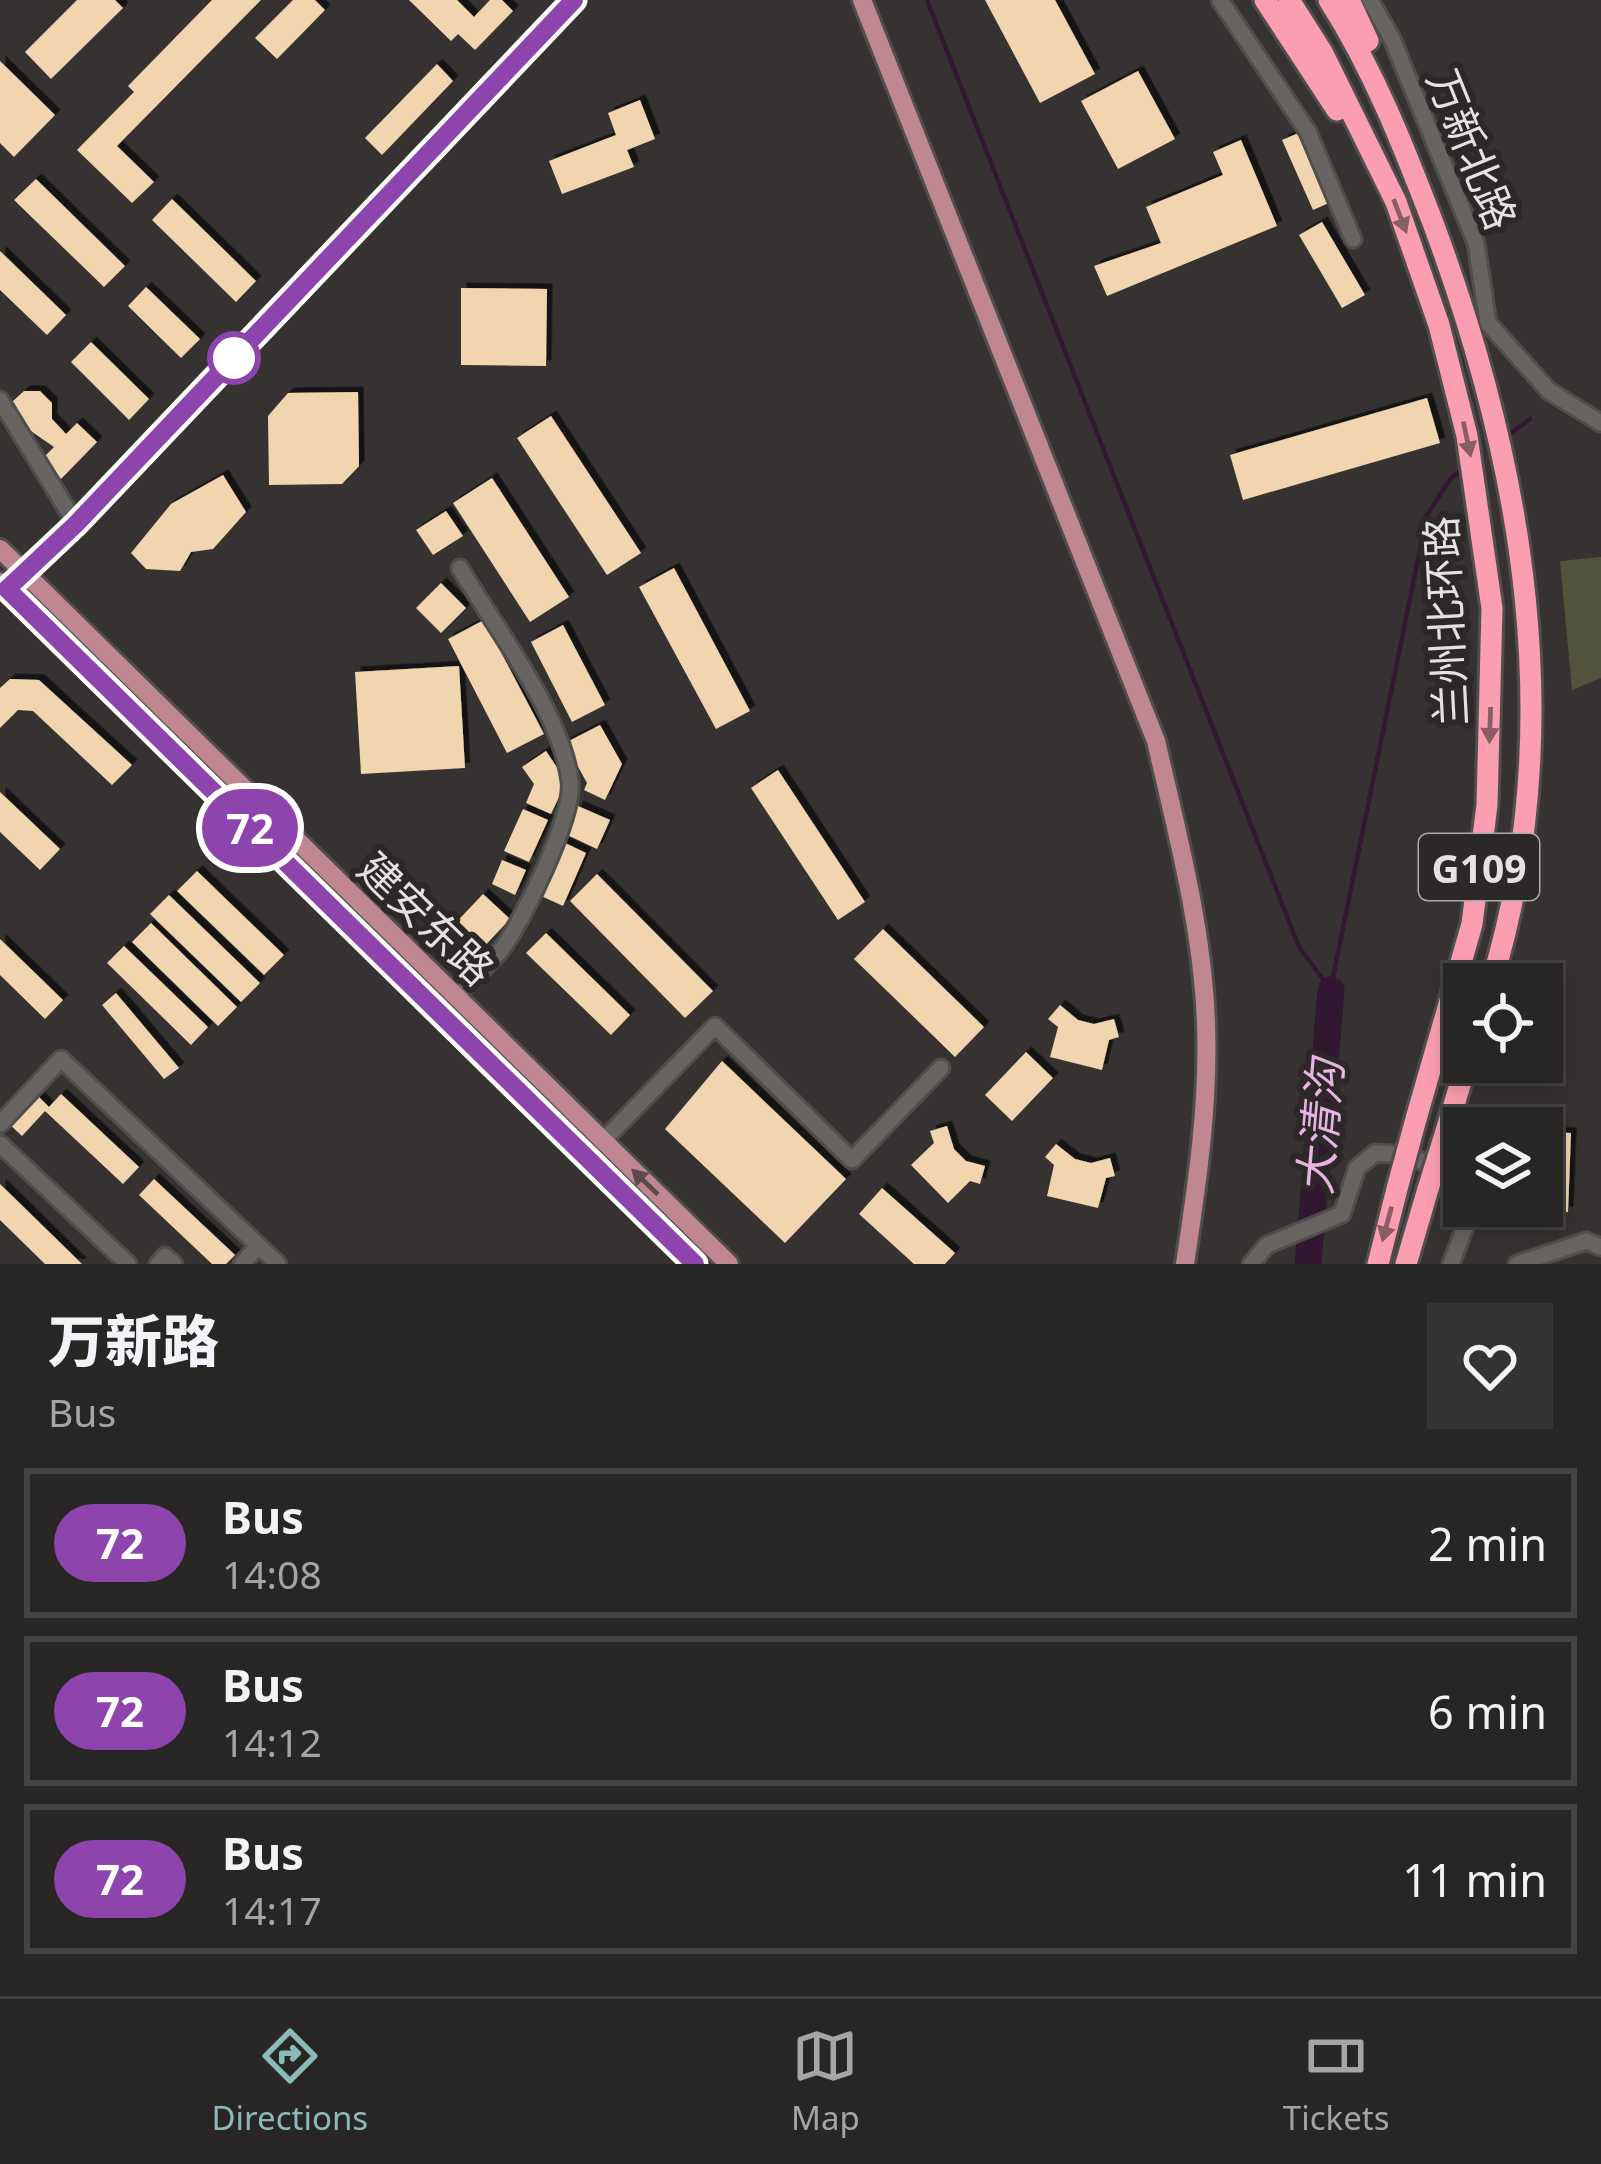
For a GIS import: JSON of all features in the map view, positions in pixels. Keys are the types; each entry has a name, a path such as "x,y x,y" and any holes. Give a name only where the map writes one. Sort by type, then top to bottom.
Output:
{"highway":[{"path":"1265,0 1369,155"},
{"name":"兰州北环路","path":"1289,0 1322,52 1396,202 1439,325 1467,436 1492,608 1487,805 1472,924 1378,1264"},
{"name":"兰州北环路","path":"1329,0 1392,116 1472,327 1494,404 1514,508 1533,692 1530,796 1509,926 1498,963"},
{"path":"1349,0 1374,53 1392,116"},
{"path":"1406,1264 1461,1083"}],"main road":[{"path":"2,589 76,524 573,0"},
{"path":"862,0 1156,741 1182,856 1206,1021 1204,1144 1185,1264"},
{"name":"建安东路","path":"0,549 729,1264"},
{"name":"建安东路","path":"2,589 695,1264"}],"street":[{"path":"1220,0 1308,132 1353,239"},
{"name":"万新北路","path":"1370,0 1391,39 1475,243 1489,323 1549,391 1601,423"},
{"path":"0,400 76,524"},
{"path":"456,996 503,947 524,908 569,805 570,781 552,724 460,568"},
{"path":"603,1141 715,1026 852,1160 941,1068"},
{"path":"0,1124 62,1058 278,1264"},
{"path":"0,1144 128,1264"},
{"path":"1250,1264 1267,1245 1342,1214 1354,1173 1375,1153 1407,1156 1443,1170"},
{"path":"1451,1264 1465,1227"},
{"path":"1517,1264 1586,1241 1601,1247"},
{"path":"242,1264 259,1246"},
{"path":"158,1264 165,1256 174,1264"}],"green space":[{"path":"1601,557 1601,678 1572,690 1560,561"}],"building":[{"path":"77,0 115,0 123,8 51,79 25,52"},
{"path":"212,0 261,0 117,146 154,182 132,203 77,150 134,92 128,86"},
{"path":"293,0 315,0 325,10 277,59 255,38"},
{"path":"409,0 457,0 474,17 490,0 502,0 513,11 475,50 458,34 451,41"},
{"path":"985,0 1055,0 1095,74 1040,103"},
{"path":"0,61 55,115 14,157 0,143"},
{"path":"437,64 453,81 382,155 365,138"},
{"path":"1138,71 1175,139 1118,169 1081,101"},
{"path":"640,100 655,139 627,150 634,167 562,194 549,161 616,135 608,113"},
{"path":"1301,132 1331,202 1313,210 1282,140"},
{"path":"1241,140 1277,226 1107,296 1094,266 1161,243 1146,207 1223,175 1213,152"},
{"path":"36,179 125,266 104,287 14,200"},
{"path":"172,199 256,281 236,302 152,220"},
{"path":"1322,222 1365,295 1342,308 1299,235"},
{"path":"0,251 66,315 47,335 0,290"},
{"path":"146,287 200,339 181,358 128,306"},
{"path":"461,288 547,289 546,366 461,365"},
{"path":"91,342 149,399 129,420 71,362"},
{"path":"24,391 40,391 52,403 52,419 66,434 77,423 97,442 61,479 41,460 54,447 12,418 12,402"},
{"path":"358,392 359,466 342,484 269,485 268,416 288,393"},
{"path":"1427,398 1440,443 1243,500 1230,455"},
{"path":"551,416 641,553 607,575 517,438"},
{"path":"223,475 246,512 213,549 191,552 180,571 146,569 131,553 171,504"},
{"path":"492,478 569,597 530,622 453,503"},
{"path":"446,511 463,536 433,555 416,530"},
{"path":"674,568 750,711 716,729 639,587"},
{"path":"441,583 466,608 441,633 416,608"},
{"path":"484,620 544,734 507,753 448,639"},
{"path":"563,625 605,705 572,722 531,642"},
{"path":"459,666 465,768 361,774 355,672"},
{"path":"10,679 39,680 132,765 112,785 33,711 18,710 0,728 0,688"},
{"path":"600,725 622,764 605,800 584,790 587,783 565,743"},
{"path":"546,751 560,772 560,795 551,814 526,803 534,784 522,767"},
{"path":"778,770 865,902 838,920 751,788"},
{"path":"0,792 60,849 40,870 0,832"},
{"path":"578,806 610,820 597,849 565,834"},
{"path":"523,809 548,820 529,862 504,851"},
{"path":"563,842 586,853 563,906 539,895"},
{"path":"502,860 526,870 515,895 492,884"},
{"path":"197,871 284,955 264,975 177,891"},
{"path":"597,874 713,991 685,1018 570,901"},
{"path":"483,894 510,919 476,955 449,930"},
{"path":"169,895 260,983 241,1002 150,914"},
{"path":"151,923 237,1007 218,1026 132,942"},
{"path":"883,929 984,1027 955,1057 854,959"},
{"path":"546,933 630,1015 611,1035 526,953"},
{"path":"0,939 63,1000 45,1019 0,975"},
{"path":"124,946 208,1027 191,1045 107,963"},
{"path":"116,993 179,1068 164,1079 102,1005"},
{"path":"1060,1005 1078,1020 1094,1024 1114,1019 1119,1037 1109,1040 1102,1070 1050,1057 1058,1027 1048,1019"},
{"path":"1026,1052 1053,1078 1012,1121 985,1095"},
{"path":"722,1061 846,1179 785,1243 665,1129"},
{"path":"35,1093 49,1107 61,1094 139,1167 123,1184 45,1111 22,1136 8,1123"},
{"path":"947,1126 954,1149 966,1161 985,1166 980,1184 970,1181 948,1203 911,1165 934,1143 930,1131"},
{"path":"1563,1133 1571,1133 1568,1212 1563,1212"},
{"path":"1056,1144 1075,1159 1091,1163 1110,1158 1115,1176 1106,1178 1098,1208 1047,1196 1054,1165 1045,1157"},
{"path":"154,1179 235,1255 226,1264 212,1264 139,1195"},
{"path":"0,1184 82,1264 45,1264 0,1220"},
{"path":"882,1188 955,1253 945,1264 914,1264 859,1214"}],"waterway":[{"path":"927,0 1299,947 1331,990"},
{"path":"1506,437 1530,419"},
{"path":"1331,987 1427,515 1450,479 1463,469"},
{"name":"大清沟","path":"1308,1264 1331,990"}],"bus line":[{"name":"72","path":"574,0 76,524 7,589 695,1264"}]}
